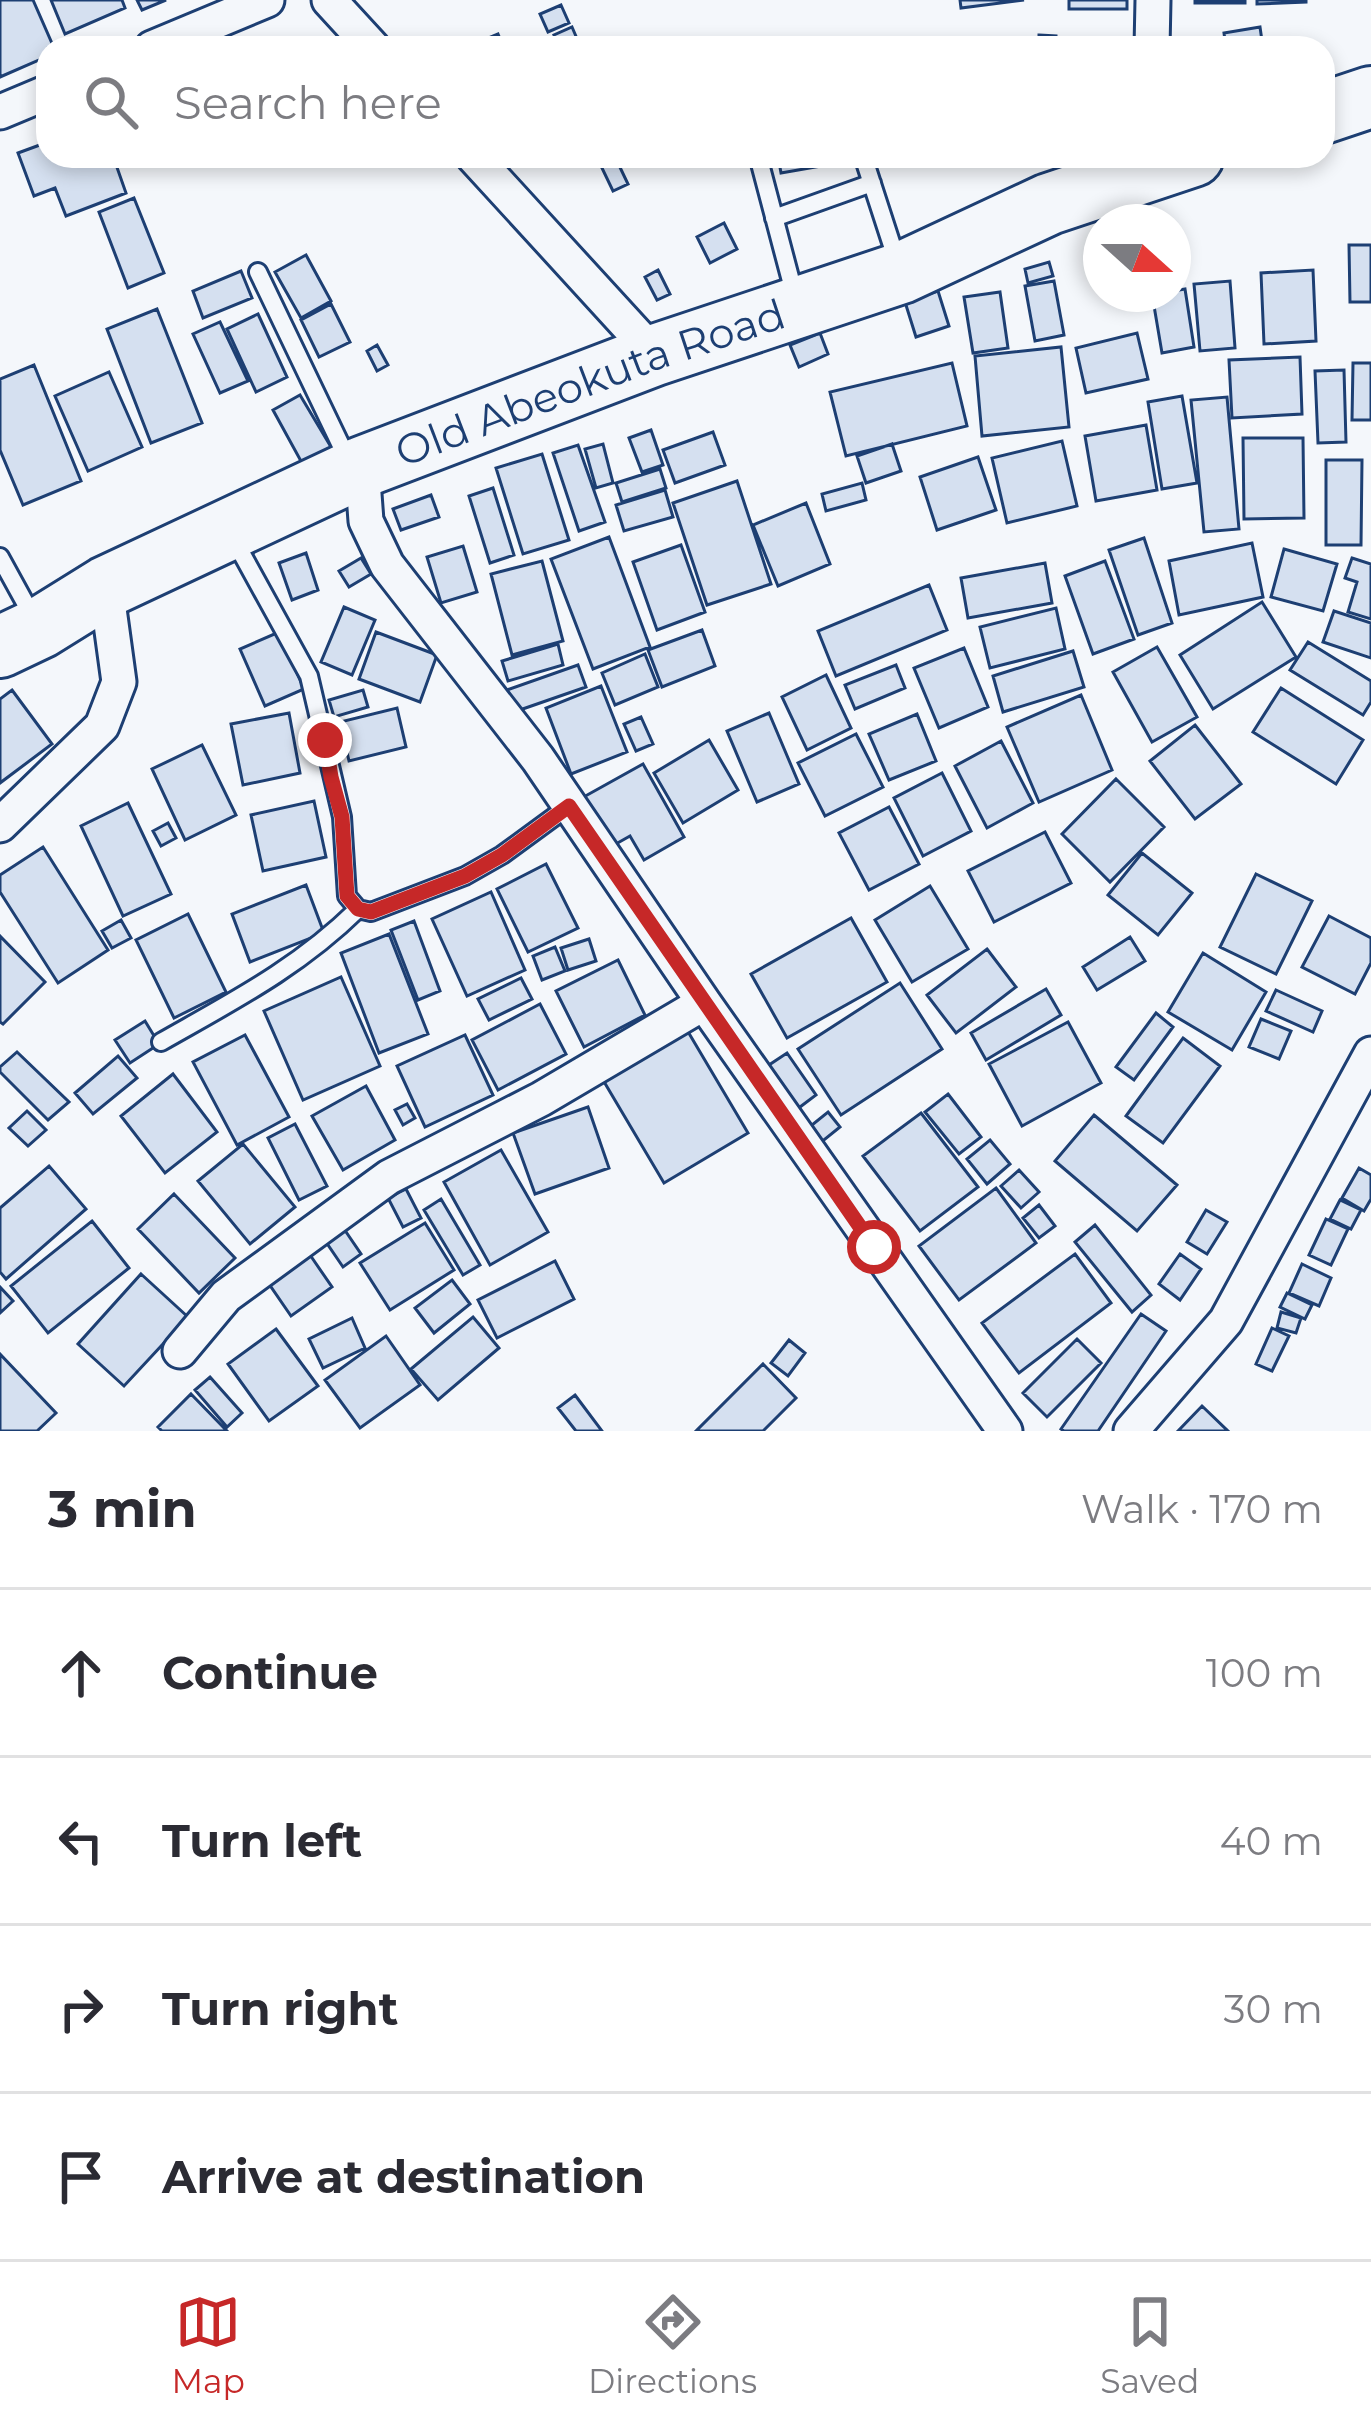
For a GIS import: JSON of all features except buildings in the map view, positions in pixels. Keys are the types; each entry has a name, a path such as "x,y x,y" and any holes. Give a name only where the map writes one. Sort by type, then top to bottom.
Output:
{"highway":[{"path":"1335,109 1371,97"},
{"name":"Old Abeokuta Road","path":"20,638 106,587 357,470 656,355 901,273 1049,204 1148,168"}],"street":[{"path":"181,36 267,0"},
{"path":"329,0 362,36"},
{"path":"1152,36 1154,0"},
{"path":"0,112 36,97"},
{"path":"484,168 656,355"},
{"path":"357,470 366,521 387,565 538,760 1005,1431"},
{"path":"0,825 102,726 119,682 106,587"},
{"path":"180,1351 226,1296 389,1177 541,1099 704,1003"},
{"path":"1132,1431 1226,1322 1371,1054"}],"lane":[{"path":"761,168 798,307"},
{"path":"867,168 901,273"},
{"path":"774,218 872,183"},
{"path":"258,272 357,470"},
{"path":"229,530 309,676 342,817 347,896 358,909 371,912 465,876 569,806"},
{"path":"0,557 20,598 20,638"},
{"path":"161,1042 278,976 329,938 358,909"}],"route":[{"path":"325,740 342,817 347,896 358,909 371,912 465,876 569,806 874,1247"}]}
